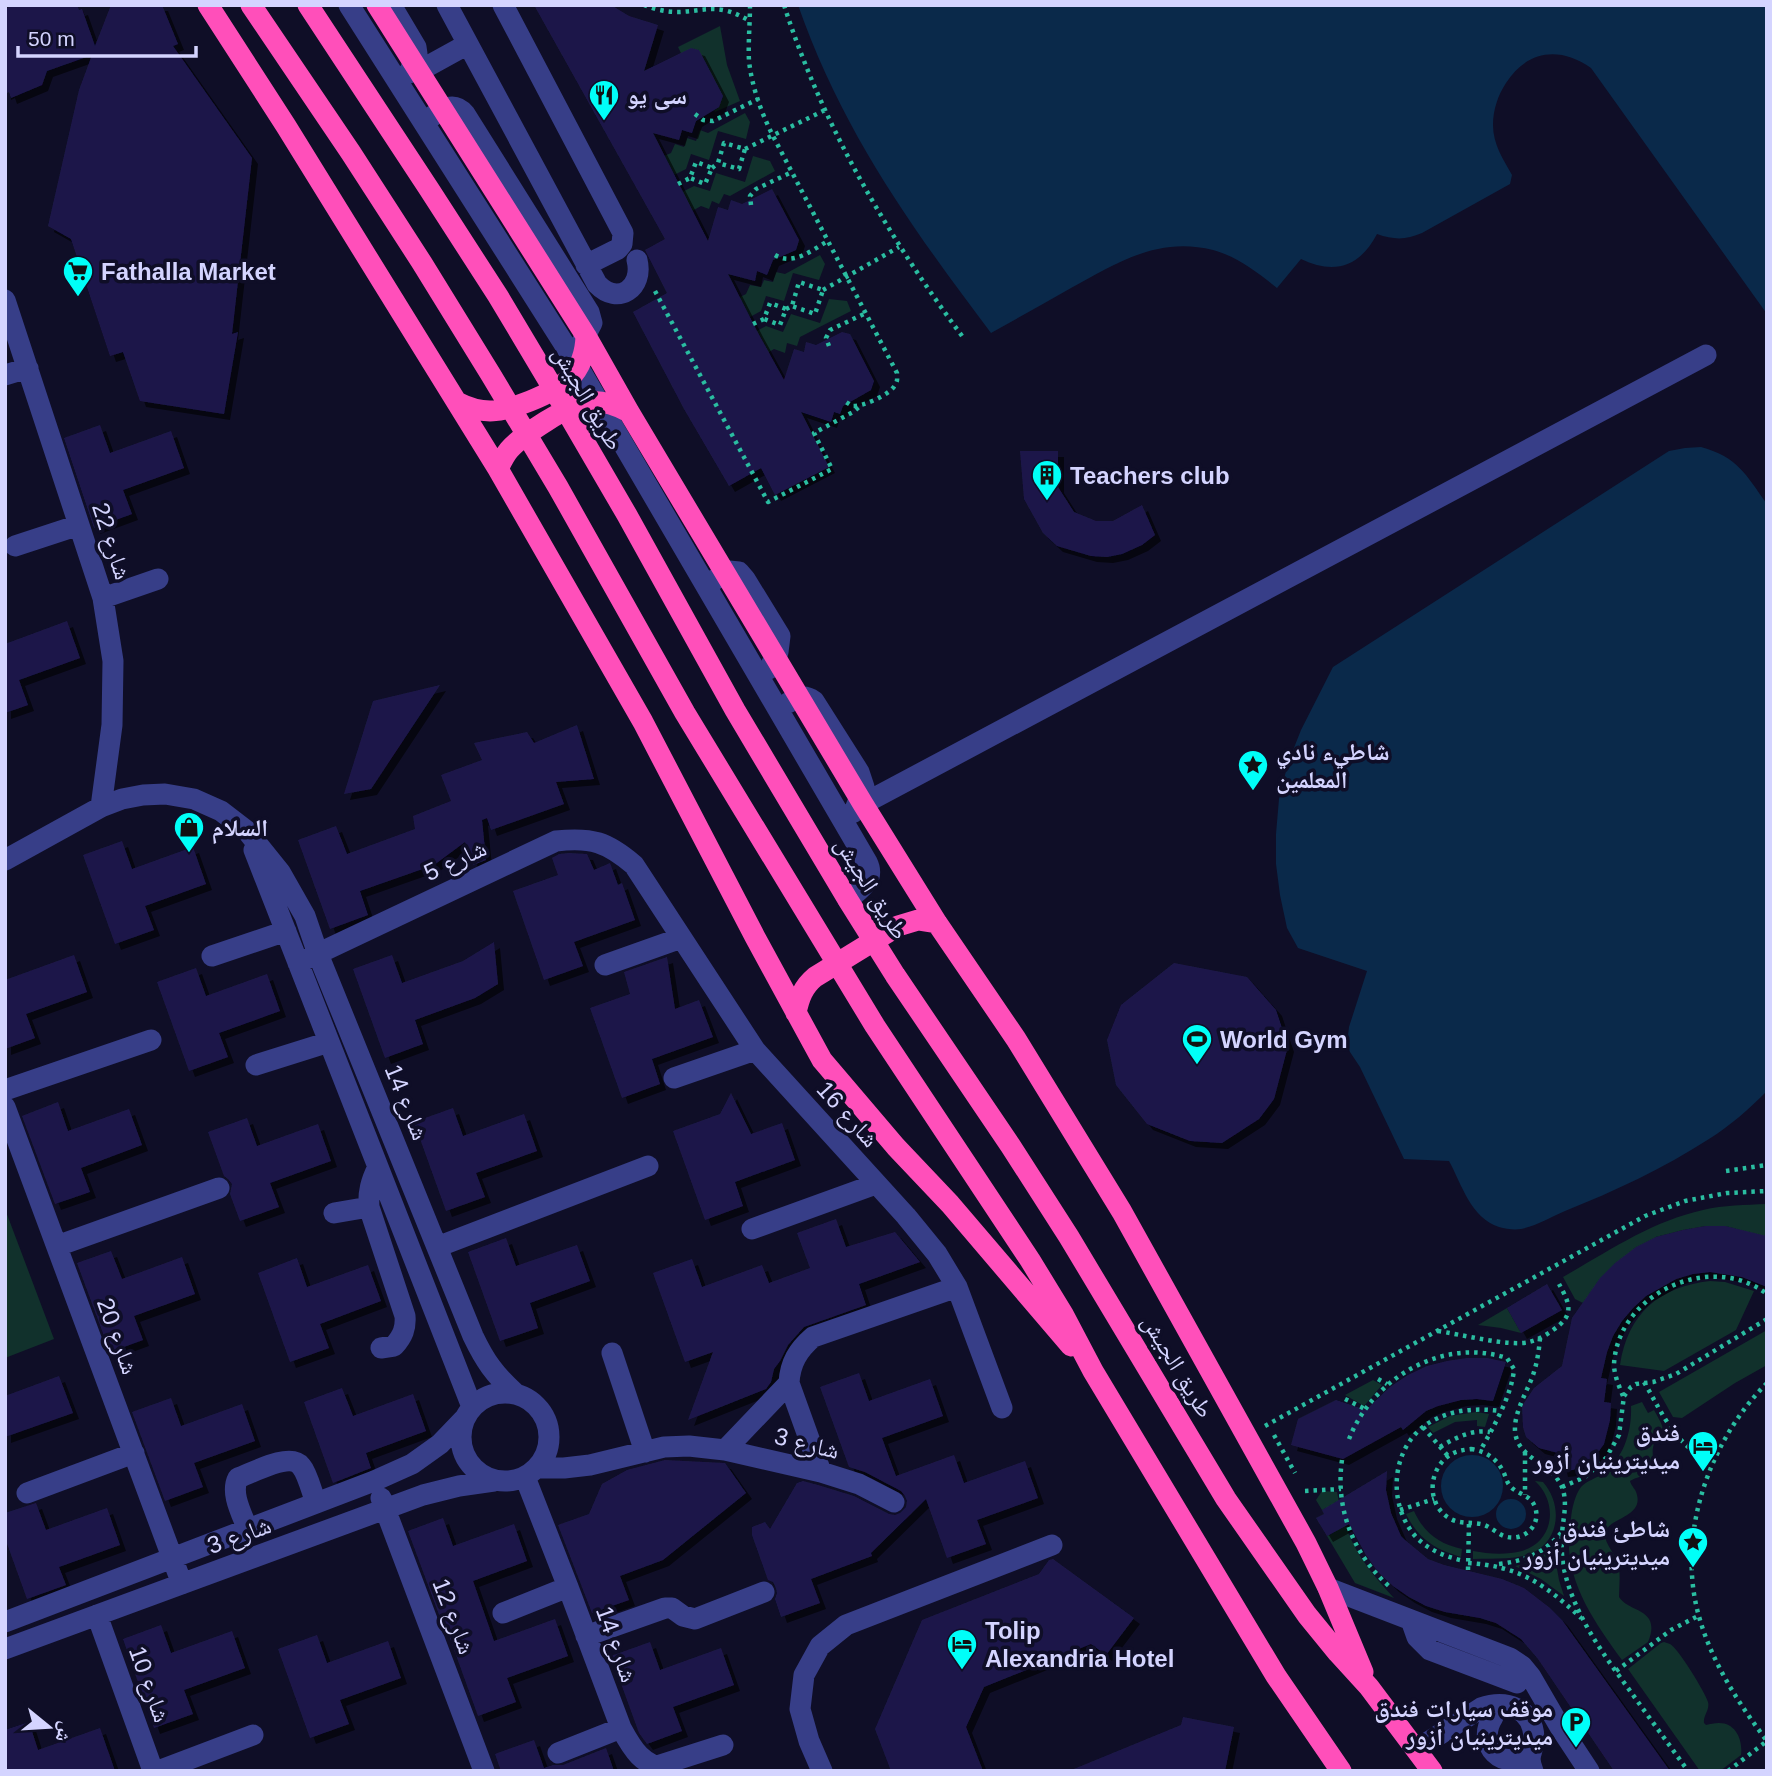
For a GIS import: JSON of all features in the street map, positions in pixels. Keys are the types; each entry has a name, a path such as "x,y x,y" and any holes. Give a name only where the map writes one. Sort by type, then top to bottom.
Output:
{"highway":[{"path":"208,5 498,469 643,722 822,1060 1093,1371"},
{"path":"251,5 436,285 558,487 685,713 875,1026 1030,1260 1093,1371 1276,1676 1341,1771"},
{"name":"طريق الجيش","path":"308,5 429,189 537,362 735,710 848,900 1069,1237 1226,1499 1307,1615 1369,1687 1432,1771"},
{"path":"377,5 586,336 863,804 937,923 1016,1039 1122,1212 1306,1543 1328,1588 1369,1687"},
{"path":"457,402 475,410 495,412 554,391 569,380 580,364 586,336"},
{"path":"498,469 519,440 573,406 608,403 629,412"},
{"path":"796,1013 801,993 815,977 898,926 918,920 937,923"}],"street":[{"path":"349,5 573,358 869,865 867,883 848,900"},
{"path":"391,5 417,51 402,88"},
{"path":"447,5 586,265 602,289 617,294 624,292 636,282 639,275 638,260"},
{"path":"503,5 623,233 622,244 618,249 586,265"},
{"path":"419,71 468,44"},
{"path":"424,122 445,108 456,107 465,114 591,316 591,328 573,358"},
{"path":"538,258 573,240"},
{"name":"شارع 22","path":"5,300 103,598 113,661 112,725 101,807"},
{"path":"863,804 1706,355"},
{"path":"5,375 28,368"},
{"path":"15,546 79,524"},
{"path":"706,587 724,572 738,572 778,631 781,642 778,652 762,683"},
{"path":"103,598 158,579"},
{"path":"778,710 797,697 803,696 814,701 859,772 864,787 846,826"},
{"name":"شارع 14","path":"5,860 101,807 143,795 165,794 194,799 221,811 247,831 280,872 305,916 318,954 483,1357 497,1377 515,1393"},
{"name":"شارع 14","path":"247,831 378,1167 468,1413"},
{"name":"شارع 5","path":"298,963 556,841 578,838 599,842 618,851 634,865"},
{"name":"شارع 16","path":"634,865 755,1051 906,1216 937,1254 957,1287 1002,1408"},
{"path":"212,956 286,931"},
{"path":"605,965 681,937"},
{"path":"5,1090 151,1040"},
{"path":"256,1065 329,1042"},
{"path":"674,1078 755,1051"},
{"name":"شارع 20","path":"5,1107 182,1584"},
{"path":"437,1247 648,1166"},
{"path":"378,1167 368,1193 369,1207 405,1316 404,1332 400,1340 394,1346 381,1348"},
{"path":"752,1229 876,1184"},
{"path":"57,1246 219,1188"},
{"path":"334,1213 369,1207"},
{"path":"821,1472 789,1383 790,1370 803,1346 813,1337 957,1287"},
{"path":"612,1353 645,1452"},
{"path":"725,1450 789,1383"},
{"path":"499,1393 515,1393 529,1399 541,1410 548,1424 546,1455 531,1472 510,1482 494,1481 480,1475 469,1464 462,1450 460,1435 468,1413 485,1397 499,1393"},
{"name":"شارع 3","path":"5,1622 248,1530 412,1464 440,1444 468,1413"},
{"name":"شارع 3","path":"531,1472 590,1465 664,1447 689,1446 725,1450 821,1472 859,1484 894,1502"},
{"path":"27,1493 134,1453"},
{"path":"248,1530 234,1491 238,1478 283,1461 294,1461 302,1467 316,1503"},
{"name":"شارع 14","path":"531,1472 568,1587 621,1728 632,1749 642,1759 661,1769"},
{"name":"شارع 12","path":"374,1481 484,1771"},
{"name":"شارع 3","path":"5,1649 385,1508 447,1489 494,1481"},
{"path":"822,1771 809,1741 800,1709 804,1675 820,1646 846,1625 1052,1545"},
{"path":"503,1613 568,1587"},
{"path":"1328,1588 1510,1658 1522,1666 1589,1771"},
{"path":"586,1636 665,1608 672,1608 683,1616 695,1619 764,1592"},
{"name":"شارع 10","path":"97,1615 156,1771"},
{"path":"1411,1620 1417,1637 1430,1650 1517,1684"},
{"path":"1417,1749 1481,1708 1506,1704 1518,1709 1533,1730 1531,1762 1523,1758 1506,1759 1491,1750 1486,1733 1493,1717"},
{"path":"558,1753 621,1728"},
{"path":"156,1771 253,1735"},
{"path":"661,1769 723,1745"}],"path":[{"path":"643,5 676,12 722,7 750,21"},
{"path":"653,287 768,502 832,469 814,433 892,390 897,382 895,369 773,135 758,99 750,62 750,5"},
{"path":"784,5 825,110 860,180 899,247 965,340"},
{"path":"695,114 703,120 713,121 758,99"},
{"path":"690,178 705,184 712,168 718,163 724,143 745,149 825,110"},
{"path":"718,163 739,169 745,149"},
{"path":"678,184 690,178 696,162 712,168"},
{"path":"751,205 750,196 755,189 792,172"},
{"path":"775,255 784,260 794,259 828,241"},
{"path":"764,319 780,325 786,309 792,306 815,314 823,290 899,247"},
{"path":"792,306 799,282 823,290"},
{"path":"753,324 764,319 770,303 786,309"},
{"path":"829,346 826,338 830,330 866,313"},
{"path":"843,400 852,407 860,407"},
{"path":"1726,1171 1767,1165"},
{"path":"1261,1429 1645,1216 1685,1201 1727,1193 1767,1191"},
{"path":"1562,1487 1585,1477 1606,1458 1619,1434 1624,1396 1614,1365 1622,1335 1637,1310 1672,1285 1705,1276 1734,1278 1767,1294"},
{"path":"1437,1331 1512,1343 1531,1342 1561,1325 1567,1318 1568,1300 1559,1284"},
{"path":"1624,1396 1631,1387 1676,1374 1767,1319"},
{"path":"1540,1338 1534,1373 1517,1419 1517,1438 1525,1452 1548,1469 1562,1487 1566,1503 1562,1558 1570,1592 1584,1621 1602,1651 1688,1771"},
{"path":"1349,1439 1355,1423 1387,1384 1414,1366 1448,1355 1466,1353 1502,1356 1507,1358 1514,1369 1511,1384 1501,1411 1480,1451"},
{"path":"1378,1379 1387,1384"},
{"path":"1644,1382 1679,1440 1700,1457 1713,1462"},
{"path":"1728,1771 1767,1741 1748,1716 1714,1658 1698,1616 1692,1573 1692,1546 1701,1499 1713,1462 1740,1413 1767,1383"},
{"path":"1345,1398 1365,1409"},
{"path":"1460,1560 1442,1555 1418,1539 1410,1529 1400,1510 1397,1495 1398,1469 1406,1447 1431,1421 1466,1410 1501,1411"},
{"path":"1423,1427 1448,1456"},
{"path":"1440,1447 1478,1431 1490,1432"},
{"path":"1274,1435 1299,1479"},
{"path":"1461,1450 1480,1451 1499,1464 1511,1486 1531,1499 1535,1505 1537,1512 1533,1527 1521,1537 1506,1537 1487,1526 1451,1520 1443,1514 1434,1499 1433,1477 1448,1456 1461,1450"},
{"path":"1525,1452 1525,1495"},
{"path":"1342,1460 1340,1474 1345,1516 1358,1549 1379,1578 1392,1590"},
{"path":"1310,1499 1305,1491 1341,1489"},
{"path":"1400,1510 1434,1499"},
{"path":"1468,1570 1469,1522"},
{"path":"1493,1565 1532,1557 1562,1532"},
{"path":"1468,1563 1493,1565 1534,1580 1584,1621"},
{"path":"1616,1671 1671,1630 1698,1616"}],"green space":[{"path":"720,26 727,65 740,101 715,112 723,96 678,47"},
{"path":"745,113 750,122 746,139 718,131 709,160 691,154 686,169 674,175 657,159 671,153 675,144 684,147 687,138 696,141 700,130 708,133"},
{"path":"753,156 770,161 775,171 730,196 724,194 719,204 712,201 709,209 701,206 685,215 682,192 694,186 710,191 716,173 745,182"},
{"path":"820,255 825,264 819,280 793,273 784,301 766,296 761,311 750,317 732,301 746,294 750,285 761,287 764,280 773,282 776,272 785,274"},
{"path":"829,299 847,301 851,311 800,337 797,346 787,343 785,353 774,349 761,357 765,345 757,331 766,326 783,332 791,314 820,323"},
{"path":"1767,1204 1767,1237 1725,1226 1706,1226 1656,1237 1583,1303 1575,1299 1563,1277 1630,1238 1684,1215 1719,1207"},
{"path":"5,1209 54,1339 5,1358"},
{"path":"1710,1281 1725,1282 1754,1291 1736,1330 1664,1371 1620,1365 1630,1331 1649,1306 1676,1289"},
{"path":"1507,1308 1521,1333 1478,1325"},
{"path":"1767,1330 1767,1365 1682,1418 1673,1417 1659,1392"},
{"path":"1373,1380 1382,1385 1364,1406 1345,1395"},
{"path":"1642,1402 1648,1413 1654,1410 1663,1431 1654,1444 1652,1468 1645,1475 1630,1481 1637,1495 1635,1509 1611,1524 1605,1534 1618,1564 1619,1597 1648,1617 1651,1623 1648,1642 1622,1660 1599,1628 1581,1594 1570,1558 1569,1538 1572,1510 1579,1490 1604,1473 1617,1459 1628,1434 1631,1406"},
{"path":"1476,1412 1489,1414 1485,1427 1477,1426 1477,1420 1455,1422 1433,1433 1428,1427 1450,1416"},
{"path":"1535,1481 1543,1482 1550,1492 1556,1514 1551,1536 1544,1545 1523,1556 1473,1559 1473,1551 1498,1554 1522,1551 1541,1539 1547,1530 1550,1510 1547,1499"},
{"path":"1322,1491 1337,1492 1345,1524 1356,1550 1394,1598 1355,1583 1327,1536 1338,1530 1327,1508 1322,1510 1316,1500"},
{"path":"1414,1511 1422,1526 1433,1536 1462,1549 1461,1557 1436,1547 1422,1537 1406,1514"},
{"path":"1553,1546 1564,1596 1541,1579 1515,1566 1536,1559"},
{"path":"1664,1642 1679,1653 1706,1697 1708,1705 1704,1723 1725,1724 1737,1733 1741,1755 1720,1771 1700,1771 1628,1669"}],"water":[{"path":"798,5 1767,5 1767,314 1591,68 1568,56 1556,54 1534,58 1514,72 1496,103 1493,132 1499,151 1512,175 1510,184 1422,233 1400,238 1377,234 1363,254 1345,265 1324,266 1301,259 1277,288 1239,261 1213,250 1193,247 1156,249 1122,261 991,333 881,177 836,95"},
{"path":"1701,447 1724,456 1740,468 1767,504 1767,1091 1724,1129 1657,1169 1532,1226 1502,1228 1489,1223 1474,1208 1449,1161 1404,1159 1347,1044 1349,1027 1367,971 1298,948 1287,928 1276,864 1276,834 1279,799 1288,763 1301,730 1333,667 1669,451"},
{"path":"1472,1455 1484,1457 1494,1464 1501,1474 1501,1498 1494,1508 1484,1515 1472,1517 1460,1515 1450,1508 1443,1498 1441,1486 1443,1474 1450,1464 1460,1457"},
{"path":"1511,1499 1522,1503 1526,1514 1522,1525 1511,1529 1500,1525 1496,1514 1500,1503"}],"building":[{"path":"13,5 77,5 79,10 82,9 95,46 111,5 162,5 178,44 173,46 252,158 232,334 238,332 224,414 140,401 123,352 110,356 71,239 48,226 79,90 92,55 47,71 42,85 11,98 9,92 5,94 5,9"},
{"path":"534,5 611,5 629,16 658,25 644,71 691,48 699,50 723,96 719,107 696,121 692,133 682,130 679,140 653,133 708,241 718,207 728,210 731,200 742,204 772,189 799,240 796,250 773,260 767,275 757,271 755,281 728,274 784,380 794,349 804,352 806,342 816,345 842,332 850,334 874,381 871,390 843,406 840,414 834,412 831,422 801,412 829,467 775,495 761,468 729,486 684,409 633,312 667,293 645,250 665,239"},
{"path":"100,425 110,453 171,431 184,468 123,490 132,514 94,528 64,438"},
{"name":"Teachers club","path":"1020,451 1058,451 1058,487 1074,512 1096,521 1113,521 1142,505 1155,535 1142,545 1107,557 1091,556 1057,546 1043,533 1024,499"},
{"path":"67,621 80,658 19,680 28,705 5,713 5,644"},
{"path":"440,685 371,789 344,794 373,701"},
{"path":"577,725 594,779 556,782 564,804 491,830 487,818 482,820 486,860 473,865 465,842 434,865 360,891 368,915 330,929 298,840 336,826 347,854 415,829 413,816 451,801 441,775 482,760 474,743 527,732 534,743"},
{"path":"122,841 132,869 193,847 206,884 145,906 154,930 115,944 83,855"},
{"path":"569,853 587,854 594,870 610,863 618,885 622,883 635,920 574,942 583,966 544,980 513,891 558,875 552,858"},
{"path":"494,942 498,984 475,998 415,1020 423,1044 385,1058 353,969 392,955 402,983 463,961"},
{"path":"74,955 87,992 26,1014 35,1038 5,1049 5,980"},
{"path":"667,957 675,1009 699,1000 713,1037 652,1059 660,1084 622,1098 590,1008 630,994 624,972"},
{"name":"World Gym","path":"1174,963 1247,977 1276,1010 1288,1046 1274,1099 1259,1119 1222,1143 1190,1141 1147,1124 1116,1085 1107,1040 1121,1005"},
{"path":"196,968 206,996 267,974 280,1011 219,1033 228,1057 189,1071 157,982"},
{"path":"731,1093 751,1134 782,1123 795,1160 735,1182 743,1206 705,1220 673,1131 720,1114"},
{"path":"58,1102 68,1131 129,1109 142,1145 81,1168 90,1192 55,1204 22,1116"},
{"path":"453,1108 463,1136 524,1114 537,1151 476,1173 485,1197 446,1211 414,1122"},
{"path":"247,1118 257,1146 318,1124 331,1161 270,1183 279,1207 240,1221 230,1194 232,1184 224,1176 208,1132"},
{"path":"836,1219 846,1247 895,1232 920,1262 859,1284 866,1305 804,1327 788,1345 766,1389 688,1420 713,1352 685,1362 653,1273 692,1259 702,1287 762,1265 769,1283 810,1268 797,1233"},
{"path":"1706,1226 1725,1226 1767,1236 1767,1287 1742,1277 1710,1272 1676,1279 1646,1296 1622,1321 1607,1352 1601,1378 1607,1379 1604,1402 1611,1403 1604,1444 1594,1458 1584,1465 1562,1471 1558,1453 1539,1448 1526,1437 1522,1406 1534,1388 1562,1366 1572,1318 1600,1278 1636,1247 1656,1237"},
{"path":"506,1238 516,1266 577,1245 590,1281 530,1303 538,1328 500,1341 468,1252"},
{"path":"111,1251 122,1279 182,1257 195,1294 134,1316 143,1340 110,1352 77,1263"},
{"path":"297,1258 307,1287 368,1265 381,1301 320,1324 329,1348 290,1362 258,1273"},
{"path":"1547,1284 1562,1310 1521,1333 1507,1308"},
{"path":"1467,1358 1506,1362 1493,1401 1461,1400 1438,1406 1426,1411 1403,1430 1401,1427 1343,1459 1291,1445 1298,1419 1336,1400 1366,1410 1390,1387 1408,1375 1427,1366"},
{"path":"859,1373 869,1401 930,1379 943,1416 882,1438 896,1476 954,1455 964,1483 1025,1461 1038,1498 977,1520 986,1544 947,1558 926,1499 871,1553 872,1556 811,1579 820,1603 781,1617 775,1599 776,1588 773,1582 768,1580 752,1535 752,1527 765,1522 770,1529 797,1483 803,1481 854,1496 889,1514 900,1513 906,1507 907,1501 901,1491 865,1472 849,1467 820,1387"},
{"path":"59,1376 73,1413 5,1437 5,1396"},
{"path":"342,1388 353,1416 413,1394 426,1431 366,1453 371,1468 333,1483 304,1402"},
{"path":"171,1398 181,1426 242,1404 255,1441 194,1463 203,1487 165,1501 132,1412"},
{"path":"665,1460 725,1463 746,1493 663,1560 620,1576 629,1600 592,1613 558,1525 589,1514 602,1484 627,1470"},
{"path":"1387,1471 1386,1490 1391,1513 1401,1536 1428,1559 1502,1579 1524,1588 1550,1608 1562,1620 1670,1771 1614,1771 1538,1659 1521,1639 1496,1623 1445,1612 1409,1597 1378,1572 1349,1524 1327,1536 1316,1518 1324,1514 1322,1510"},
{"path":"36,1503 46,1530 107,1508 120,1545 59,1567 66,1585 27,1599 5,1538 5,1513"},
{"path":"443,1518 453,1546 514,1524 527,1561 473,1581 494,1641 555,1619 568,1656 507,1678 516,1702 478,1716 408,1531"},
{"name":"Tolip Alexandria Hotel","path":"1053,1559 1134,1618 1106,1655 1091,1644 984,1687 966,1727 983,1771 891,1771 875,1729 922,1620 1039,1574 1049,1560"},
{"path":"161,1625 171,1653 232,1631 245,1668 184,1690 193,1714 154,1728 123,1639"},
{"path":"317,1635 327,1663 388,1641 401,1678 340,1700 349,1724 310,1738 278,1649"},
{"path":"650,1642 660,1670 721,1648 734,1685 673,1707 682,1731 647,1744 639,1733 611,1656"},
{"name":"Tolip Alexandria Hotel","path":"1183,1717 1234,1727 1225,1771 1069,1771 1181,1725"},
{"path":"29,1722 38,1750 100,1728 115,1771 5,1771 5,1730"},
{"path":"534,1740 544,1768 563,1765 606,1748 614,1771 501,1771 495,1754"}],"place":[{"name":"سى يو","path":"604,122"},
{"name":"Fathalla Market","path":"78,298"},
{"name":"Teachers club","path":"1047,502"},
{"name":"شاطيء نادي المعلمين","path":"1253,792"},
{"name":"السلام","path":"189,854"},
{"name":"World Gym","path":"1197,1066"},
{"name":"فندق ميديترينيان أزور","path":"1703,1473"},
{"name":"شاطئ فندق ميديترينيان أزور","path":"1693,1569"},
{"name":"Tolip Alexandria Hotel","path":"962,1671"},
{"name":"موقف سيارات فندق ميديترينيان أزور","path":"1576,1749"}]}
